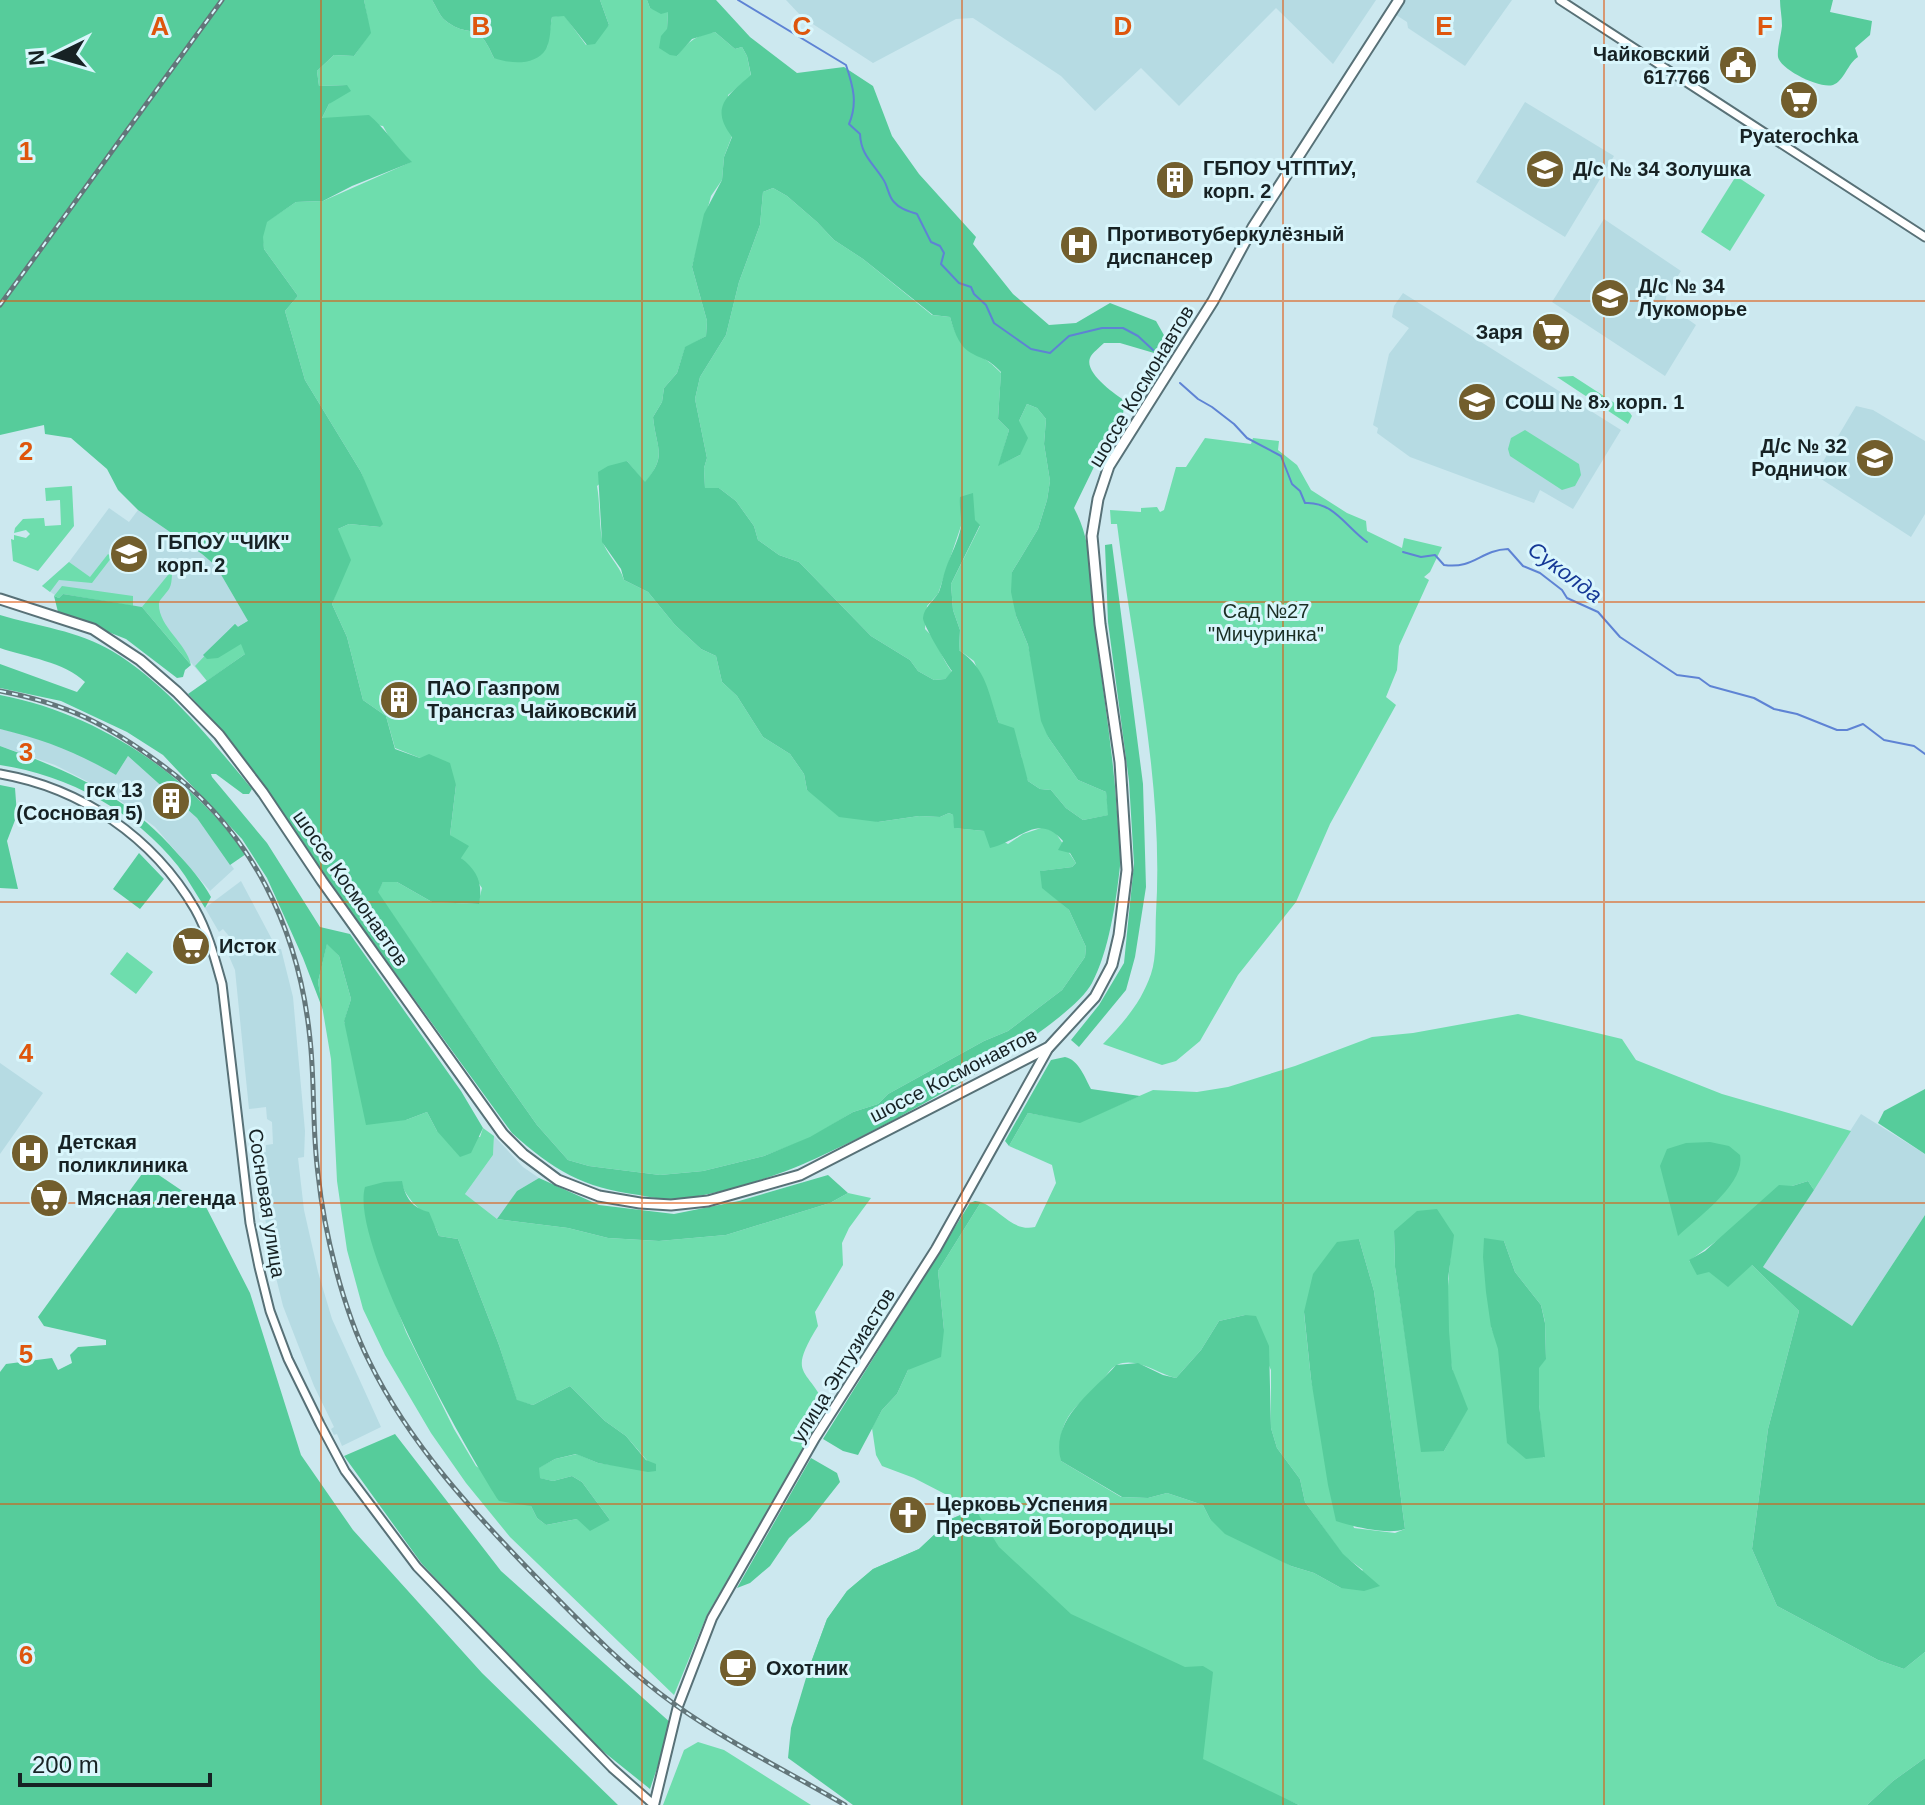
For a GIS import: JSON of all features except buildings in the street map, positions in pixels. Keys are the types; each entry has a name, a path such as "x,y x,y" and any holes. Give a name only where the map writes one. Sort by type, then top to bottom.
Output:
{"main road":[{"name":"шоссе Космонавтов","path":"0,599 93,629 140,660 219,735 503,1134 523,1154 558,1180 599,1196 671,1205 708,1201 800,1175 1049,1047 1095,997 1112,965 1127,870 1120,762 1100,624 1092,536 1098,499 1109,466 1213,301 1253,227 1399,0"},
{"name":"улица Энтузиастов","path":"654,1805 678,1706 712,1618 815,1438 936,1249 1049,1047"}],"street":[{"path":"1560,0 1925,237"},
{"name":"Сосновая улица","path":"0,774 58,789 117,823 141,842 173,878 195,910 212,948 222,984 250,1223 259,1267 270,1311 288,1359 320,1424 345,1471 417,1567 612,1768 654,1805"}],"shaded area":[{"path":"786,0 1376,0 1333,64 1276,8 1179,106 1141,68 1095,111 1061,76 973,18 956,19 873,63 802,17"},
{"path":"1401,0 1512,0 1465,66 1408,28 1407,22 1393,13"},
{"name":"Д/с № 34 Золушка","path":"1525,102 1614,156 1565,237 1476,182"},
{"name":"Д/с № 34 Лукоморье","path":"1604,219 1681,271 1667,293 1665,303 1696,325 1665,376 1552,302"},
{"name":"СОШ № 8» корп. 1","path":"1403,293 1621,430 1573,509 1540,490 1534,503 1410,457 1377,433 1378,428 1373,425 1389,354 1409,328 1392,317 1394,306"},
{"name":"Д/с № 32 Родничок","path":"1856,406 1873,410 1925,441 1925,514 1911,537 1815,475"},
{"path":"109,508 129,522 138,510 202,554 216,566 248,621 207,681 142,607 59,598 42,586 69,562"},
{"path":"0,729 35,737 76,752 116,775 128,756 197,818 234,869 210,891 155,827 110,793 55,765 0,746"},
{"path":"241,881 277,949 281,949 293,997 305,1131 304,1157 298,1158 304,1210 318,1272 332,1319 381,1427 342,1446 331,1429 334,1427 314,1386 283,1306 271,1257 255,1154 266,1152 266,1145 273,1144 272,1122 267,1119 266,1107 249,1109 235,970 224,945 233,941 223,929 219,932 205,908"},
{"path":"0,1063 43,1093 0,1154"},
{"path":"1861,1114 1925,1154 1925,1215 1852,1326 1763,1267"},
{"path":"494,1136 523,1167 539,1178 517,1191 497,1219 465,1194 493,1155"}],"green space":[{"path":"0,0 364,0 371,33 354,56 334,55 317,71 319,86 347,85 351,91 329,104 322,118 369,115 412,162 323,201 296,202 267,222 263,237 264,249 298,296 285,311 305,380 361,472 383,524 380,527 349,524 338,529 351,560 332,604 347,637 363,700 386,716 395,749 420,758 429,754 450,763 456,785 450,835 469,846 461,858 478,878 480,890 479,904 432,902 397,882 383,882 378,892 537,1125 568,1160 589,1166 660,1175 703,1171 764,1156 810,1137 853,1112 878,1104 888,1094 1008,1031 1062,990 1085,957 1086,947 1069,910 1042,888 1040,871 1072,867 1076,863 1070,853 1058,850 1063,841 1054,833 1037,829 990,848 984,831 954,828 953,815 949,813 940,817 919,816 878,822 839,817 807,790 804,774 790,754 763,737 737,696 722,682 716,656 701,649 675,625 648,592 624,580 621,569 602,542 598,472 627,461 645,482 658,458 653,417 662,402 664,388 677,373 685,347 706,336 707,321 692,267 704,214 722,180 724,157 732,137 722,117 724,102 751,75 742,47 735,49 715,32 692,39 677,56 659,48 661,36 667,29 668,12 661,14 650,8 647,0 716,0 750,37 797,73 844,67 873,86 892,136 919,174 976,237 973,244 1013,294 1049,325 1076,323 1110,303 1156,321 1165,337 1154,353 1120,343 1104,343 1094,352 1089,364 1096,376 1125,401 1122,420 1108,438 1074,508 1085,536 1090,566 1121,853 1111,926 1092,983 1073,1005 999,1060 902,1116 786,1171 717,1192 670,1199 601,1188 570,1175 541,1157 512,1133 206,713 188,694 245,654 241,644 218,658 207,659 203,655 235,624 238,627 248,621 216,566 138,510 118,490 107,469 71,438 45,434 44,425 0,435","holes":["773,188 787,196 834,240 933,315 950,317 964,348 992,363 1001,372 998,419 1009,430 998,466 1020,455 1028,438 1019,421 1027,404 1037,408 1046,419 1044,444 1050,481 1047,500 1038,529 1012,572 1011,592 1016,616 1028,645 1041,721 1048,737 1078,780 1106,792 1108,815 1083,820 1066,808 1051,790 1040,789 1028,781 1014,728 999,723 981,674 959,650 960,630 953,610 951,584 980,525 975,520 973,493 960,497 958,538 939,592 923,618 952,671 945,679 934,680 918,671 910,660 871,636 799,562 779,555 758,540 754,526 736,501 719,488 705,488 707,458 695,399 700,377 726,335 739,282 760,225 763,192"]},
{"path":"364,0 432,0 446,21 483,38 494,58 547,47 552,17 564,15 586,45 609,25 600,0 647,0 650,8 668,12 667,29 677,56 693,40 715,32 735,49 742,47 751,76 728,95 732,136 724,157 722,180 711,196 692,267 707,321 706,336 685,348 677,373 664,388 662,402 653,417 658,458 645,483 627,461 597,486 604,544 624,580 648,592 675,625 701,649 716,656 722,682 737,696 763,737 790,754 804,774 807,790 878,822 919,816 940,817 949,813 953,815 955,828 984,831 1008,844 1023,834 1044,827 1055,832 1076,863 1072,867 1041,871 1046,890 1069,910 1086,947 1085,957 1062,990 1008,1031 888,1094 878,1104 853,1112 810,1138 764,1156 703,1171 660,1175 589,1166 568,1160 537,1125 377,892 383,882 397,882 432,902 478,904 482,888 461,858 450,835 456,785 420,758 395,748 386,716 363,700 347,637 332,604 340,582 338,529 349,524 380,527 361,472 305,380 285,311 298,296 264,249 262,236 266,222 296,202 323,201 411,162 394,146 383,126 322,118 329,104 347,85 319,86 317,71 334,55 354,56 370,33"},
{"path":"432,0 600,0 609,25 595,44 587,45 564,16 552,17 549,42 542,55 529,61 507,62 494,58 478,34 446,21"},
{"path":"1780,0 1833,0 1830,12 1872,21 1870,35 1855,48 1858,57 1837,83 1827,85 1810,81 1780,62"},
{"path":"1736,176 1765,195 1730,251 1701,232"},
{"path":"773,188 787,196 834,240 863,259 932,315 950,317 965,346 1001,373 998,419 1009,430 999,465 1020,455 1019,421 1027,404 1037,408 1046,419 1044,444 1050,481 1038,529 1012,572 1016,616 1028,645 1048,737 1078,780 1106,792 1109,815 1083,820 1066,808 1051,790 1040,789 1028,781 1021,754 999,723 974,661 959,650 960,630 953,610 951,584 980,526 962,523 938,594 927,606 925,629 952,672 945,679 934,680 918,671 910,660 871,636 799,562 779,555 758,540 754,526 736,501 719,488 705,488 707,458 695,399 700,377 726,335 739,282 760,225 763,192"},
{"path":"1573,376 1630,413 1632,416 1628,424 1557,377"},
{"path":"1525,430 1579,464 1581,475 1575,486 1562,490 1510,456 1511,438"},
{"name":"Сад №27 \"Мичуринка\"","path":"1205,438 1251,444 1253,438 1279,441 1278,450 1297,465 1311,490 1366,521 1367,531 1402,548 1404,538 1442,547 1430,572 1424,577 1429,580 1399,646 1397,670 1386,697 1396,705 1330,824 1296,902 1238,975 1200,1041 1176,1061 1162,1065 1103,1044 1131,1012 1151,974 1155,952 1157,864 1156,816 1146,718 1117,524 1111,524 1110,510 1141,512 1141,508 1157,507 1160,512 1164,510 1176,467 1186,467"},
{"path":"72,486 74,526 38,571 13,561 11,539 14,540 14,535 26,538 30,534 26,530 14,533 23,519 44,518 45,526 61,525 60,500 46,501 45,488"},
{"path":"1112,544 1143,784 1146,887 1135,957 1126,990 1079,1047 1071,1040 1099,1005 1124,963 1134,864 1129,781 1108,622 1105,545"},
{"path":"108,554 112,557 92,583 59,580 50,592 42,586 69,562 90,577"},
{"path":"172,570 171,586 159,602 160,611 191,665 142,607"},
{"path":"62,586 133,596 133,606 63,594 59,598 54,596"},
{"path":"63,594 142,607 191,665 183,677 177,678 126,639 58,612 54,596 59,598"},
{"path":"0,615 72,634 112,651 170,696 204,733 252,789 249,794 243,794 216,774 211,774 212,777 267,843 320,927 350,934 461,1091 483,1128 471,1153 460,1157 437,1131 427,1112 406,1120 366,1125 344,1021 351,999 339,956 327,944 318,982 323,1010 267,878 242,839 163,755 127,732 61,701 0,688 0,664 77,692 85,682 56,665 0,648"},
{"path":"248,621 245,654 207,681 195,666 235,624 238,627"},
{"path":"0,695 72,716 138,751 197,798 246,854 230,865 197,818 128,756 116,775 60,748 0,729"},
{"path":"0,746 74,776 139,816 200,880 211,897 205,908 178,866 142,829 99,799 75,787 51,777 0,765"},
{"path":"0,785 15,788 17,815 7,841 18,889 0,888"},
{"path":"139,853 164,879 140,909 113,889"},
{"path":"327,943 339,956 351,999 344,1022 406,1120 427,1112 437,1131 480,1137 483,1128 494,1136 493,1155 465,1194 497,1219 568,1228 608,1238 659,1241 726,1235 830,1203 848,1193 871,1198 842,1243 843,1265 815,1312 818,1326 803,1355 803,1371 827,1409 707,1615 674,1695 510,1537 431,1433 385,1355 363,1309 347,1250 337,1181 331,1059 318,982","holes":["401,1181 404,1190 431,1221 439,1236 458,1239 517,1401 533,1405 570,1386 605,1421 626,1436 656,1471 598,1463 577,1454 555,1459 538,1468 539,1478 553,1481 572,1476 582,1482 610,1520 577,1519 546,1525 537,1518 531,1506 476,1466 406,1332 375,1251"]},
{"path":"127,952 153,972 136,994 110,974"},
{"path":"1518,1014 1622,1039 1636,1060 1722,1094 1851,1131 1814,1190 1808,1181 1792,1186 1689,1261 1709,1272 1752,1265 1799,1311 1768,1429 1752,1549 1777,1606 1878,1660 1904,1669 1925,1652 1925,1758 1867,1805 1299,1805 1253,1785 809,1668 827,1619 847,1591 873,1569 919,1549 951,1519 974,1509 914,1478 882,1466 876,1455 872,1428 882,1410 897,1394 908,1370 944,1330 938,1271 981,1202 1013,1223 1027,1228 1035,1227 1056,1183 1052,1165 1009,1146 1028,1113 1080,1122 1153,1090 1197,1092 1228,1087 1372,1037 1413,1033","holes":["1394,1231 1453,1235 1448,1284 1448,1335 1452,1368 1467,1409 1444,1451 1422,1451 1395,1267","1359,1239 1374,1291 1405,1529 1395,1533 1354,1528 1318,1411 1311,1379 1304,1313","1504,1241 1515,1272 1541,1305 1545,1322 1546,1358 1539,1367 1544,1458 1491,1327","1245,1315 1271,1370 1271,1428 1277,1448 1300,1479 1305,1502 1343,1555 1363,1570 1341,1588 1314,1573 1291,1566 1210,1519 1203,1505 1167,1493 1148,1498 1121,1497 1061,1461 1064,1424 1113,1368 1132,1363 1176,1378 1201,1350 1219,1321"]},
{"path":"1065,1057 1078,1066 1091,1089 1140,1096 1080,1123 1028,1113 1009,1146 1005,1141 1051,1060"},
{"path":"1925,1089 1925,1154 1878,1123 1884,1111"},
{"path":"1710,1142 1729,1146 1740,1155 1740,1166 1736,1177 1719,1199 1678,1236 1660,1166 1667,1149 1686,1143"},
{"path":"147,1167 206,1207 250,1293 301,1455 353,1530 482,1673 618,1805 0,1805 0,1372 6,1364 52,1358 58,1370 72,1363 70,1355 78,1347 106,1345 106,1340 44,1326 38,1317"},
{"path":"828,1175 848,1193 830,1203 726,1235 659,1241 608,1238 568,1228 497,1219 517,1191 539,1178 599,1205 674,1214 739,1201"},
{"path":"402,1181 410,1201 429,1212 439,1236 458,1239 517,1400 533,1405 570,1386 605,1421 626,1436 646,1460 656,1464 656,1471 648,1472 598,1463 576,1454 555,1459 539,1468 540,1478 553,1481 572,1476 582,1482 610,1520 590,1531 577,1519 546,1525 537,1518 531,1506 499,1501 483,1475 413,1345 374,1252 365,1214 365,1187"},
{"path":"1808,1181 1814,1190 1763,1267 1852,1326 1925,1215 1925,1652 1904,1669 1878,1660 1777,1606 1752,1549 1768,1429 1799,1311 1752,1265 1728,1287 1709,1272 1697,1275 1689,1260 1705,1251 1779,1185 1792,1186"},
{"path":"981,1202 938,1271 944,1330 941,1357 908,1370 897,1394 882,1410 858,1455 843,1451 823,1439 970,1203"},
{"path":"1437,1209 1454,1235 1448,1279 1449,1331 1452,1368 1468,1409 1444,1451 1421,1452 1395,1267 1394,1231 1417,1211"},
{"path":"1484,1238 1504,1241 1515,1272 1541,1305 1546,1359 1539,1368 1539,1404 1545,1457 1526,1459 1507,1443 1498,1349 1486,1292"},
{"path":"1359,1239 1374,1291 1405,1529 1398,1531 1371,1530 1336,1521 1311,1379 1304,1312 1313,1274 1337,1242"},
{"path":"1245,1315 1256,1316 1269,1346 1271,1428 1277,1448 1300,1479 1305,1502 1343,1554 1380,1586 1364,1591 1341,1588 1225,1534 1210,1519 1203,1505 1167,1493 1148,1498 1122,1497 1061,1461 1059,1446 1067,1420 1116,1365 1138,1363 1176,1378 1201,1350 1219,1321"},
{"path":"395,1434 501,1571 672,1724 650,1789 589,1740 422,1564 344,1456"},
{"path":"811,1458 837,1473 840,1482 810,1520 789,1538 770,1566 750,1583 737,1588"},
{"path":"975,1509 999,1547 1071,1614 1185,1667 1203,1666 1213,1672 1203,1759 1299,1805 853,1805 788,1758 791,1728 809,1668 827,1619 847,1591 873,1569 919,1549 951,1519"},
{"path":"698,1742 724,1750 811,1805 663,1805 684,1750"},
{"path":"1925,1758 1925,1805 1867,1805 1893,1781"}],"waterway":[{"name":"Суколда","path":"738,0 846,65 854,94 849,124 860,134 865,153 885,182 892,200 917,214 931,242 940,246 944,253 941,264 959,283 971,287 986,305 994,323 1031,349 1050,353 1069,336 1102,328 1123,328 1138,336 1153,350"},
{"name":"Суколда","path":"1180,383 1234,424 1247,438 1281,456 1292,484 1300,491 1305,503 1324,506 1367,542"},
{"name":"Суколда","path":"1403,552 1421,557 1435,555 1444,565 1455,566 1508,549 1523,566 1540,573 1562,590 1567,598 1598,612 1620,637 1677,675 1699,678 1710,686 1754,698 1774,709 1797,714 1837,730 1863,724 1884,740 1914,746 1925,754"}],"railway":[{"path":"0,305 222,0"},
{"path":"0,691 46,702 86,718 123,738 162,765 194,791 222,820 266,886 295,959 304,998 312,1056 318,1174 336,1270 369,1361 385,1392 424,1450 515,1555 622,1662 677,1706 717,1732 845,1805"}],"place":[{"name":"Чайковский 617766","path":"1738,65"},
{"name":"Pyaterochka","path":"1799,100"},
{"name":"Д/с № 34 Золушка","path":"1545,169"},
{"name":"ГБПОУ ЧТПТиУ, корп. 2","path":"1175,180"},
{"name":"Противотуберкулёзный диспансер","path":"1079,245"},
{"name":"Д/с № 34 Лукоморье","path":"1610,298"},
{"name":"Заря","path":"1551,332"},
{"name":"СОШ № 8» корп. 1","path":"1477,402"},
{"name":"Д/с № 32 Родничок","path":"1875,458"},
{"name":"ГБПОУ \"ЧИК\" корп. 2","path":"129,554"},
{"name":"ПАО Газпром Трансгаз Чайковский","path":"399,700"},
{"name":"гск 13 (Сосновая 5)","path":"171,801"},
{"name":"Исток","path":"191,946"},
{"name":"Детская поликлиника","path":"30,1153"},
{"name":"Мясная легенда","path":"49,1198"},
{"name":"Церковь Успения Пресвятой Богородицы","path":"908,1515"},
{"name":"Охотник","path":"738,1668"}]}
